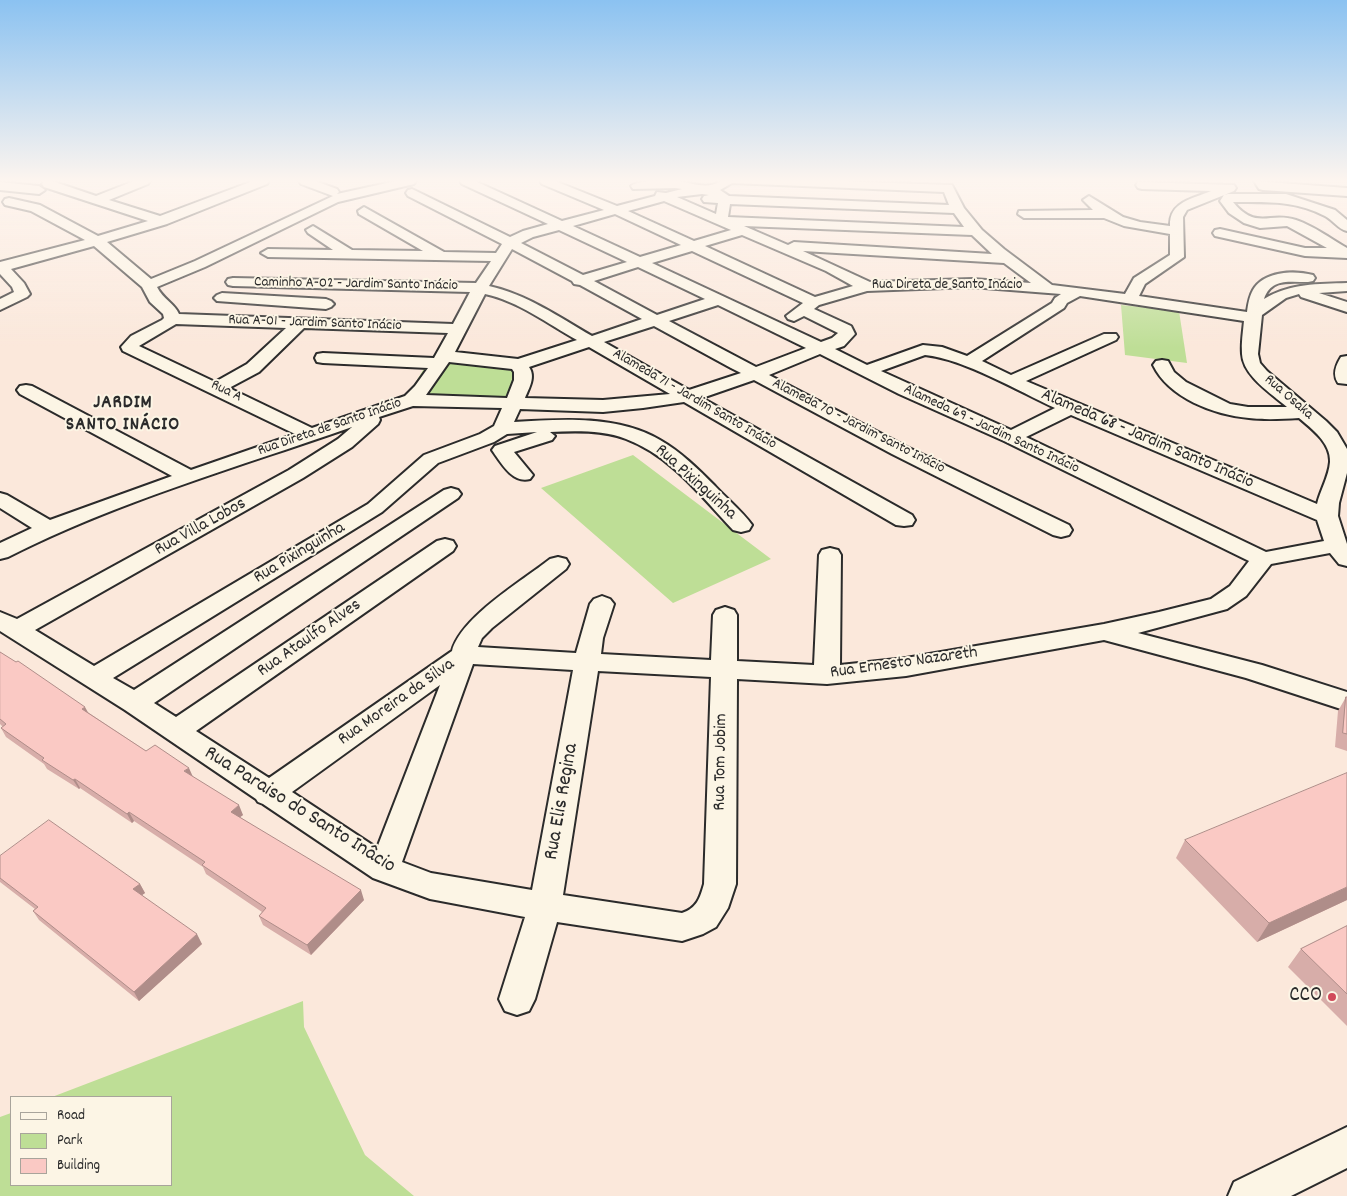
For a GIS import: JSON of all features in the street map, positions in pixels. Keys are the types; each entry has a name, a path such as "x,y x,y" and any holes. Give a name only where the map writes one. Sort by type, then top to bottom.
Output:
{"street":[{"path":"90,237 149,284 155,299 171,312 172,319"},
{"path":"0,305 22,294 19,286 1,266 111,237"},
{"path":"175,274 173,269 243,237"},
{"path":"149,284 257,237"},
{"path":"324,237 356,255"},
{"path":"409,237 443,256"},
{"name":"Alameda 70 - Jardim Santo Inácio","path":"502,237 579,281 847,423 1061,530"},
{"name":"Rua Direta de Santo Inácio","path":"0,552 48,528 125,498 411,400 421,390 442,360 480,288 500,257 512,242 522,237"},
{"name":"Alameda 69 - Jardim Santo Inácio","path":"585,237 866,371 1011,437 1263,560"},
{"path":"411,400 603,406 648,403 684,396 754,373 838,342 848,334 845,329 809,306 673,237"},
{"path":"579,281 722,237"},
{"name":"Rua Direta de Santo Inácio","path":"759,237 867,287 972,283 1047,288 1254,315"},
{"path":"982,237 997,251 1047,288"},
{"path":"1130,299 1139,281 1177,257 1175,237"},
{"path":"1237,237 1305,252 1346,254"},
{"path":"1315,237 1346,254"},
{"path":"778,245 1010,259"},
{"path":"268,253 500,257"},
{"path":"217,388 253,368 326,304 341,283 356,255"},
{"name":"Rua Osaka","path":"1327,516 1328,503 1340,462 1337,449 1330,436 1261,376 1252,364 1250,354 1256,296 1259,290 1270,281 1289,278 1347,278"},
{"name":"Caminho A-02 - Jardim Santo Inácio","path":"233,282 341,283 480,288"},
{"path":"1254,315 1281,295 1296,290 1347,286"},
{"path":"775,326 809,306 849,291 867,287"},
{"name":"Alameda 71 - Jardim Santo Inácio","path":"480,288 502,293 522,303 904,520"},
{"path":"1296,290 1347,307"},
{"path":"969,362 1078,291"},
{"path":"222,298 326,304"},
{"path":"323,358 494,359 518,365 718,300"},
{"name":"Rua A-01 - Jardim Santo Inácio","path":"172,319 458,329"},
{"name":"Rua A","path":"172,319 129,344 131,349 217,388 312,435"},
{"path":"1012,381 1110,337"},
{"path":"838,342 884,363"},
{"name":"Alameda 68 - Jardim Santo Inácio","path":"866,371 923,350 942,352 1327,516"},
{"path":"1344,379 1344,366 1347,361"},
{"path":"502,429 523,380 523,371 518,365"},
{"path":"1162,365 1167,377 1176,385 1221,409 1243,414 1304,412"},
{"path":"26,390 189,477"},
{"path":"1011,437 1070,408"},
{"name":"Rua Villa Lobos","path":"8,625 296,474 345,442 377,413"},
{"path":"523,474 502,452 504,448 578,426"},
{"name":"Rua Pixinguinha","path":"94,678 375,508 430,459 486,438 502,429 578,426 621,430 652,443 670,455 741,525"},
{"path":"134,703 451,494"},
{"path":"0,499 48,528"},
{"path":"1263,560 1344,555 1327,516"},
{"name":"Rua Ataulfo Alves","path":"176,731 445,546"},
{"path":"827,676 830,554"},
{"name":"Rua Ernesto Nazareth","path":"464,655 827,676 906,667 1104,632 1219,604 1238,591 1263,560"},
{"name":"Rua Moreira da Silva","path":"268,794 464,655 465,643 473,631 558,564"},
{"name":"Rua Elis Regina","path":"517,999 545,906 592,630 602,604"},
{"name":"Rua Tom Jobim","path":"712,907 720,884 724,615"},
{"name":"Rua Paraiso do Santo Inâcio","path":"8,625 134,703 268,794 384,869 438,888 682,927 699,923 707,916 712,907"},
{"path":"1104,632 1253,671 1347,702"},
{"path":"384,869 464,655"},
{"path":"1248,1196 1347,1148"}],"green space":[{"path":"1121,305 1179,311 1187,363 1125,355"},
{"path":"431,357 491,361 514,367 522,375 509,405 406,398"},
{"path":"633,455 771,559 673,603 541,488"},
{"path":"303,1001 304,1027 365,1155 414,1196 0,1196 0,1117 10,1113 10,1186 172,1186 172,1096 55,1096"}],"building":[{"path":"0,652 16,662 18,661 85,707 82,709 146,751 155,745 189,768 184,771 239,805 231,812 361,890 307,945 259,916 266,908 202,865 205,862 129,812 127,814 75,779 73,780 42,760 44,758 1,728 6,724 0,719"},
{"path":"1347,697 1347,734 1343,733"},
{"path":"1347,773 1347,887 1269,923 1185,840"},
{"path":"49,820 140,884 133,889 197,934 134,992 33,911 38,907 0,878 0,856"},
{"path":"1347,926 1347,994 1301,949"}],"place":[{"name":"CCO","path":"1332,997"}],"district":[{"name":"JARDIM SANTO INÁCIO","path":"123,415"}]}
